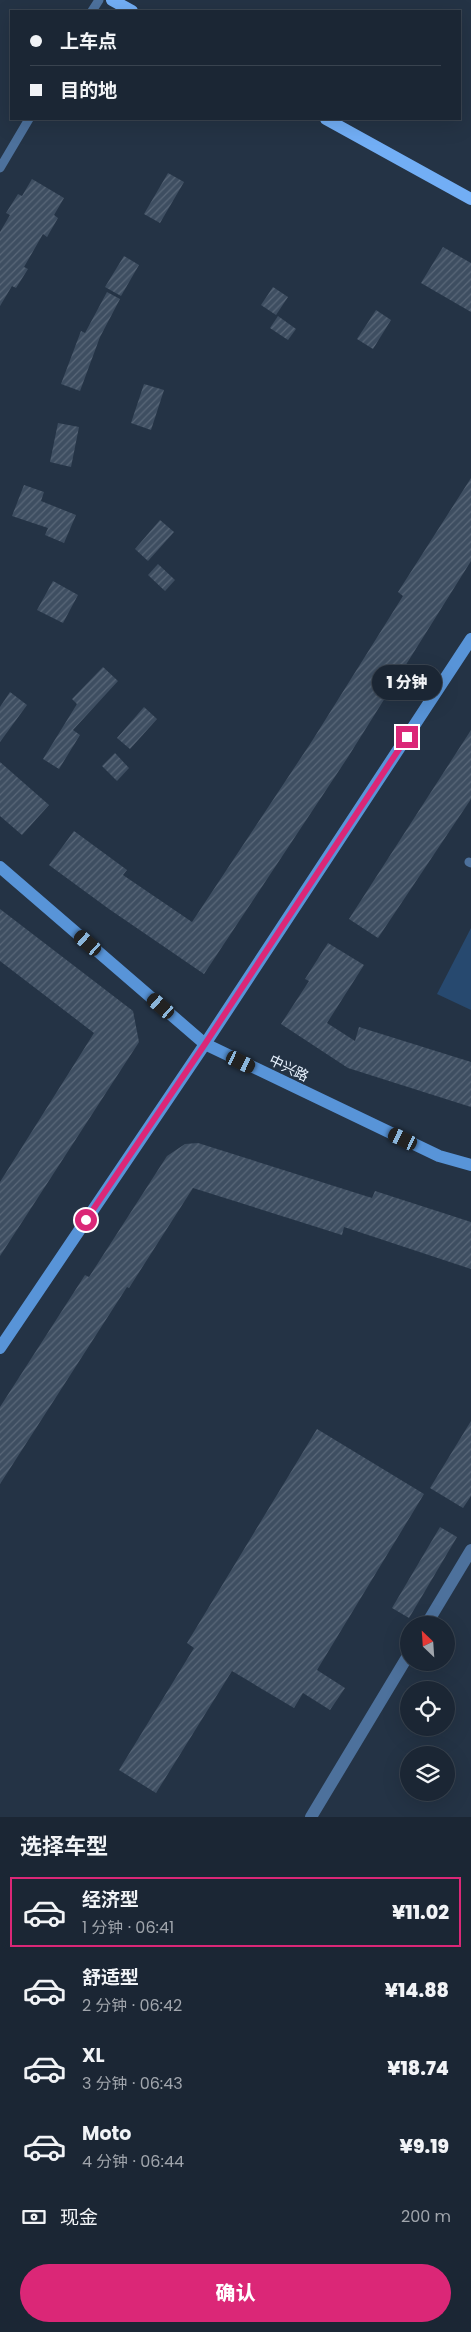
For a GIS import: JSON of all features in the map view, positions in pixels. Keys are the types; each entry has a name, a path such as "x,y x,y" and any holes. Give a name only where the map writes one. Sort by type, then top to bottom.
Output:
{"main road":[{"path":"112,0 130,10"},
{"path":"328,120 471,199"},
{"path":"0,1348 205,1044 471,640"},
{"name":"中兴路","path":"0,867 205,1044 439,1156 471,1165"}],"street":[{"path":"431,1616 471,1550"},
{"path":"311,1817 400,1669"}],"lane":[{"path":"0,168 28,120"}],"shaded area":[{"path":"471,928 471,1010 437,994"}],"building":[{"path":"168,173 184,182 160,223 144,214"},
{"path":"32,179 64,198 54,215 58,218 47,237 43,234 24,267 28,269 16,288 12,286 0,306 0,232 10,215 6,213 18,194 22,196"},
{"path":"443,247 471,263 471,312 421,283"},
{"path":"124,256 139,265 121,296 105,287"},
{"path":"273,287 288,297 276,315 261,305"},
{"path":"107,292 120,299 100,337 80,391 61,384 81,331 85,333"},
{"path":"376,310 391,320 373,349 357,339"},
{"path":"278,316 296,329 288,340 270,328"},
{"path":"144,384 164,390 151,430 131,423"},
{"path":"58,423 79,427 71,467 50,462"},
{"path":"471,478 471,561 348,757 204,974 49,865 74,831 127,870 123,875 192,922 312,741 403,596 398,592"},
{"path":"24,485 44,492 41,501 76,515 64,543 45,535 48,528 12,516"},
{"path":"160,520 174,532 148,561 135,549"},
{"path":"158,564 175,580 165,591 148,575"},
{"path":"53,581 78,595 63,623 37,610"},
{"path":"103,667 118,681 73,730 80,735 59,769 43,759 77,704 72,699"},
{"path":"10,692 27,705 0,742 0,707"},
{"path":"144,707 157,719 130,749 117,738"},
{"path":"471,730 471,799 378,938 349,919"},
{"path":"115,753 129,768 117,781 102,766"},
{"path":"0,762 49,805 22,835 0,816"},
{"path":"0,909 133,1011 139,1042 0,1256 0,1182 94,1033 0,961"},
{"path":"328,943 364,965 327,1023 355,1041 359,1027 471,1062 471,1107 348,1068 281,1024 309,981 305,979"},
{"path":"198,1143 372,1198 375,1191 471,1222 471,1269 344,1227 342,1235 193,1188 0,1484 0,1407 85,1275 89,1277 167,1156 185,1144"},
{"path":"471,1421 471,1496 463,1508 430,1488"},
{"path":"317,1429 424,1494 317,1670 345,1688 330,1710 303,1693 294,1708 232,1671 156,1793 119,1770 194,1648 187,1643"},
{"path":"440,1527 457,1537 410,1616 406,1616 392,1608"}],"route":[{"path":"86,1220 205,1044 407,737"}]}
